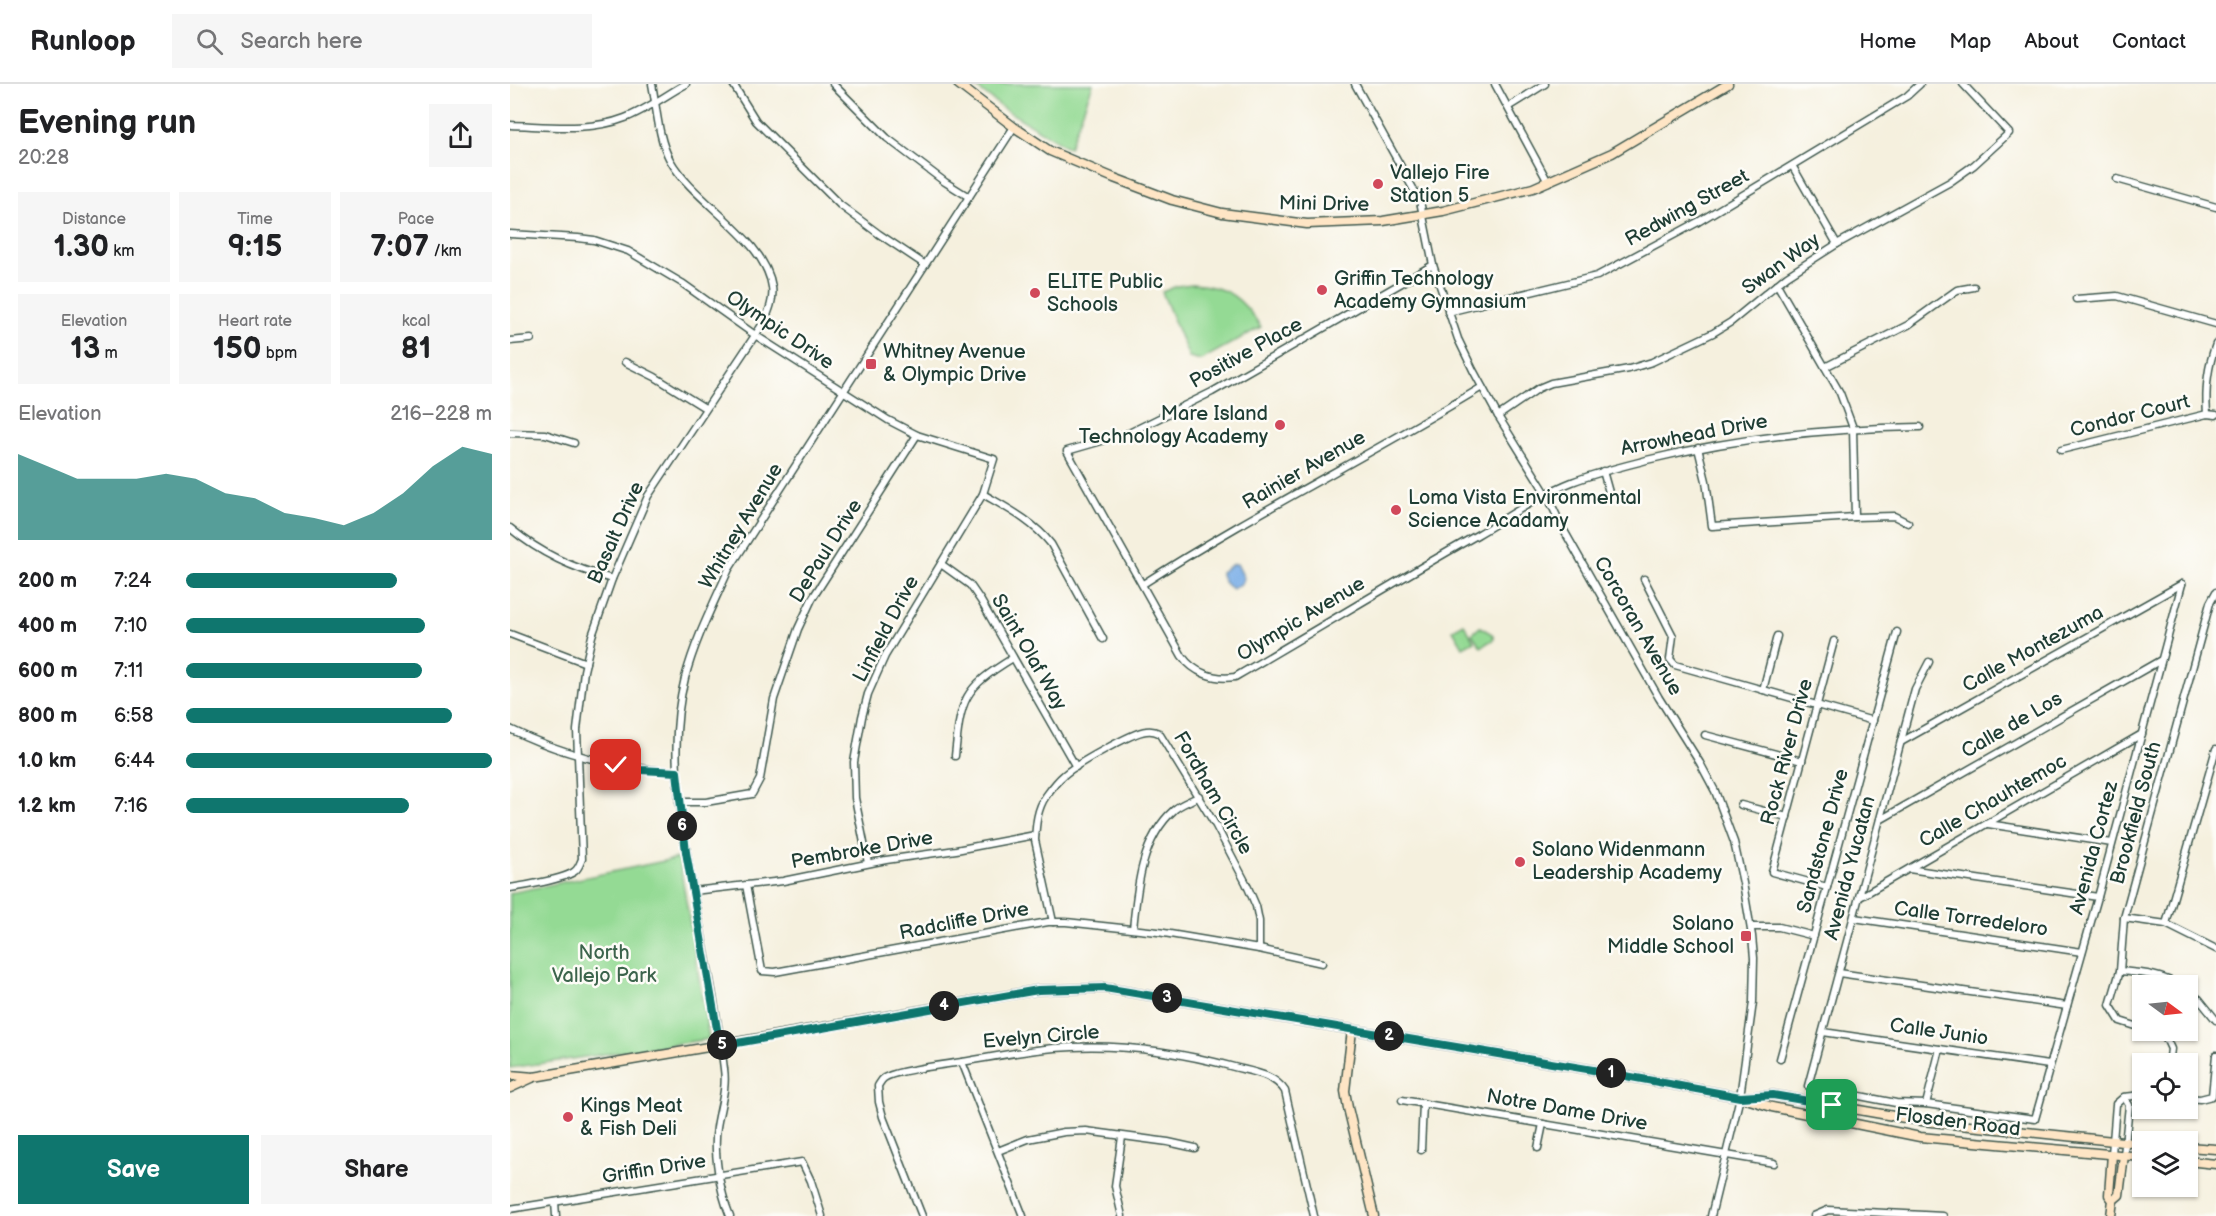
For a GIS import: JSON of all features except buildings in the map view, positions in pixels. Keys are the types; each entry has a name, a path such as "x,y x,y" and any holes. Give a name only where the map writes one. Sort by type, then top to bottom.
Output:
{"main road":[{"name":"Mini Drive","path":"958,84 1014,127 1050,151 1070,161 1172,200 1222,213 1307,224 1383,221 1423,215 1533,188 1612,153 1728,84"},
{"path":"510,1075 534,1077 1038,990 1105,988 1740,1097"},
{"path":"1352,1030 1346,1091 1347,1108 1374,1216"},
{"path":"510,1088 534,1077"},
{"name":"Flosden Road","path":"1740,1097 1773,1095 1922,1121 2132,1143"},
{"name":"Flosden Road","path":"1740,1097 1772,1107 1920,1137 2132,1156"},
{"path":"2198,1148 2216,1149"},
{"path":"2112,1154 2109,1195 2113,1200"},
{"path":"2111,1216 2113,1200 2119,1195 2124,1155"},
{"path":"2198,1162 2216,1164"}],"street":[{"name":"Basalt Drive","path":"510,888 564,876 575,872 580,865 582,858 577,730 592,636 612,579 648,496 764,322 771,306 772,289 768,270 758,255 736,230 686,182 663,146 652,84"},
{"path":"510,125 574,127 612,122 626,118 686,84"},
{"path":"733,84 756,121 840,205 924,264"},
{"path":"834,84 887,138 945,182 969,197"},
{"name":"Corcoran Avenue","path":"1355,84 1420,201 1432,265 1458,339 1498,416 1547,495 1659,698 1700,763 1715,791 1734,842 1755,958 1754,1002 1740,1097 1711,1216"},
{"path":"1495,84 1548,182"},
{"path":"1508,107 1545,84"},
{"name":"Redwing Street","path":"1448,312 1597,276 1698,222 1793,167 1907,96 1920,84"},
{"name":"Swan Way","path":"1498,416 1539,388 1551,383 1629,369 1652,362 1696,342 1731,322 1787,276 1837,244 1950,182 1974,165 2009,133 1963,84"},
{"name":"Whitney Avenue","path":"730,1216 722,1191 716,1149 725,1071 679,802 676,756 685,680 698,637 729,569 1014,127"},
{"path":"1793,167 1837,244"},
{"path":"2117,179 2216,207"},
{"name":"Olympic Drive","path":"510,234 594,240 628,251 682,283 755,335 888,420 917,435 994,459 983,494"},
{"name":"Positive Place","path":"1067,451 1129,433 1212,392 1432,265"},
{"path":"1777,284 1840,393 1853,428 1855,517"},
{"path":"1825,367 1902,329 1957,290 1974,287"},
{"path":"2076,299 2117,296 2216,324"},
{"path":"510,341 531,339"},
{"path":"2216,344 2209,361 2206,378 2207,414 2216,416"},
{"path":"625,362 655,377 705,408"},
{"name":"Rainier Avenue","path":"1143,584 1236,527 1482,387"},
{"name":"Condor Court","path":"2061,450 2207,414"},
{"name":"Arrowhead Drive","path":"1547,495 1570,483 1603,471 1740,440 1853,428 1920,427"},
{"path":"510,433 545,434 574,443"},
{"name":"DePaul Drive","path":"679,802 706,802 752,794 760,779 776,691 798,629 812,599 917,435"},
{"path":"1698,448 1706,481 1712,526 1894,516 1908,523"},
{"name":"Olympic Avenue","path":"1067,451 1182,656 1189,666 1214,677 1235,677 1547,495"},
{"path":"1603,471 1610,496"},
{"path":"983,494 1030,522 1042,532 1051,544 1103,639"},
{"name":"Linfield Drive","path":"868,863 855,798 855,762 868,694 885,656 983,494"},
{"path":"510,528 529,544 550,556 586,572 612,579"},
{"name":"Saint Olaf Way","path":"940,564 970,585 981,601 1076,767"},
{"path":"1644,579 1673,636 1670,659 1676,665 1873,721"},
{"name":"Avenida Cortez","path":"1926,1104 2035,1119 2098,897 2181,584"},
{"name":"Calle Montezuma","path":"1901,742 2181,584"},
{"name":"Brookfield South","path":"2132,1025 2120,1021 2110,1005 2120,971 2124,918 2210,603 2216,592"},
{"name":"Sandstone Drive","path":"1780,1059 1897,632"},
{"path":"510,634 586,663"},
{"path":"1763,690 1777,636"},
{"name":"Rock River Drive","path":"1827,887 1772,872 1834,641"},
{"path":"955,756 959,712 966,697 992,671 1013,658"},
{"name":"Calle de Los","path":"1880,820 2161,660"},
{"name":"Avenida Yucatan","path":"1926,1104 1896,1102 1808,1086 1915,689 1929,662"},
{"path":"510,729 578,755 616,765 641,770 677,772"},
{"name":"Fordham Circle","path":"1053,922 1035,835 1038,813 1046,795 1065,774 1076,767 1133,734 1147,730 1155,731 1159,733 1199,796 1256,906 1259,921 1259,950"},
{"name":"Calle Chauhtemoc","path":"1860,897 2142,734"},
{"path":"1705,735 1802,761"},
{"path":"2166,924 2216,749"},
{"path":"1133,929 1140,878 1153,836 1174,809 1199,796"},
{"path":"1741,805 1787,817"},
{"path":"1987,824 2112,843"},
{"name":"Pembroke Drive","path":"693,891 783,881 868,863 1035,835"},
{"path":"1909,869 2098,897"},
{"name":"Radcliffe Drive","path":"746,885 762,971 787,970 1053,922 1133,929 1322,963"},
{"name":"Calle Torredeloro","path":"1854,918 2082,952"},
{"path":"2124,918 2166,924 2216,950"},
{"path":"1751,927 1779,927 1814,936"},
{"path":"2120,971 2151,975"},
{"path":"1839,973 2067,1006"},
{"path":"2198,998 2216,1020"},
{"name":"Calle Junio","path":"1823,1032 2049,1065"},
{"name":"Evelyn Circle","path":"922,1216 883,1117 878,1086 884,1078 917,1069 1054,1048 1132,1048 1215,1062 1269,1076 1279,1081 1285,1091 1314,1216"},
{"path":"1926,1104 1940,1049"},
{"path":"2198,1099 2212,1096 2216,1055"},
{"path":"962,1062 1023,1216"},
{"path":"2112,1154 2116,1104 2124,1097 2132,1096"},
{"path":"2124,1097 2129,1105 2124,1155"},
{"name":"Notre Dame Drive","path":"1402,1100 1774,1162"},
{"path":"1421,1150 1423,1103"},
{"path":"1538,1148 1543,1124"},
{"path":"998,1151 1028,1139 1064,1132 1086,1131 1195,1148"},
{"path":"1122,1137 1115,1186 1122,1216"},
{"name":"Griffin Drive","path":"510,1209 802,1162 811,1180 822,1216"},
{"path":"555,1202 556,1216"},
{"path":"1814,1216 1828,1210 1943,1216"}],"green space":[{"path":"972,84 1093,84 1069,148 1004,109"},
{"path":"1192,284 1215,287 1233,295 1247,308 1261,327 1201,360 1189,357 1162,292 1177,286"},
{"path":"1464,624 1474,641 1463,647 1453,630"},
{"path":"1480,627 1492,634 1494,639 1481,647 1472,634"},
{"name":"North Vallejo Park","path":"679,858 709,1039 510,1068 510,893"}],"water":[{"path":"1237,564 1244,578 1241,584 1232,589 1224,582 1221,572"}],"place":[{"name":"Vallejo Fire Station 5","path":"1378,184"},
{"name":"Griffin Technology Academy Gymnasium","path":"1322,290"},
{"name":"ELITE Public Schools","path":"1035,293"},
{"name":"Whitney Avenue & Olympic Drive","path":"871,364"},
{"name":"Mare Island Technology Academy","path":"1280,425"},
{"name":"Loma Vista Environmental Science Acadamy","path":"1396,510"},
{"name":"Solano Widenmann Leadership Academy","path":"1520,862"},
{"name":"Solano Middle School","path":"1746,936"},
{"name":"Kings Meat & Fish Deli","path":"568,1117"}],"route":[{"path":"616,765 641,770 677,772 686,852 720,1046 1038,990 1105,988 1740,1097 1773,1095 1832,1105"}]}
